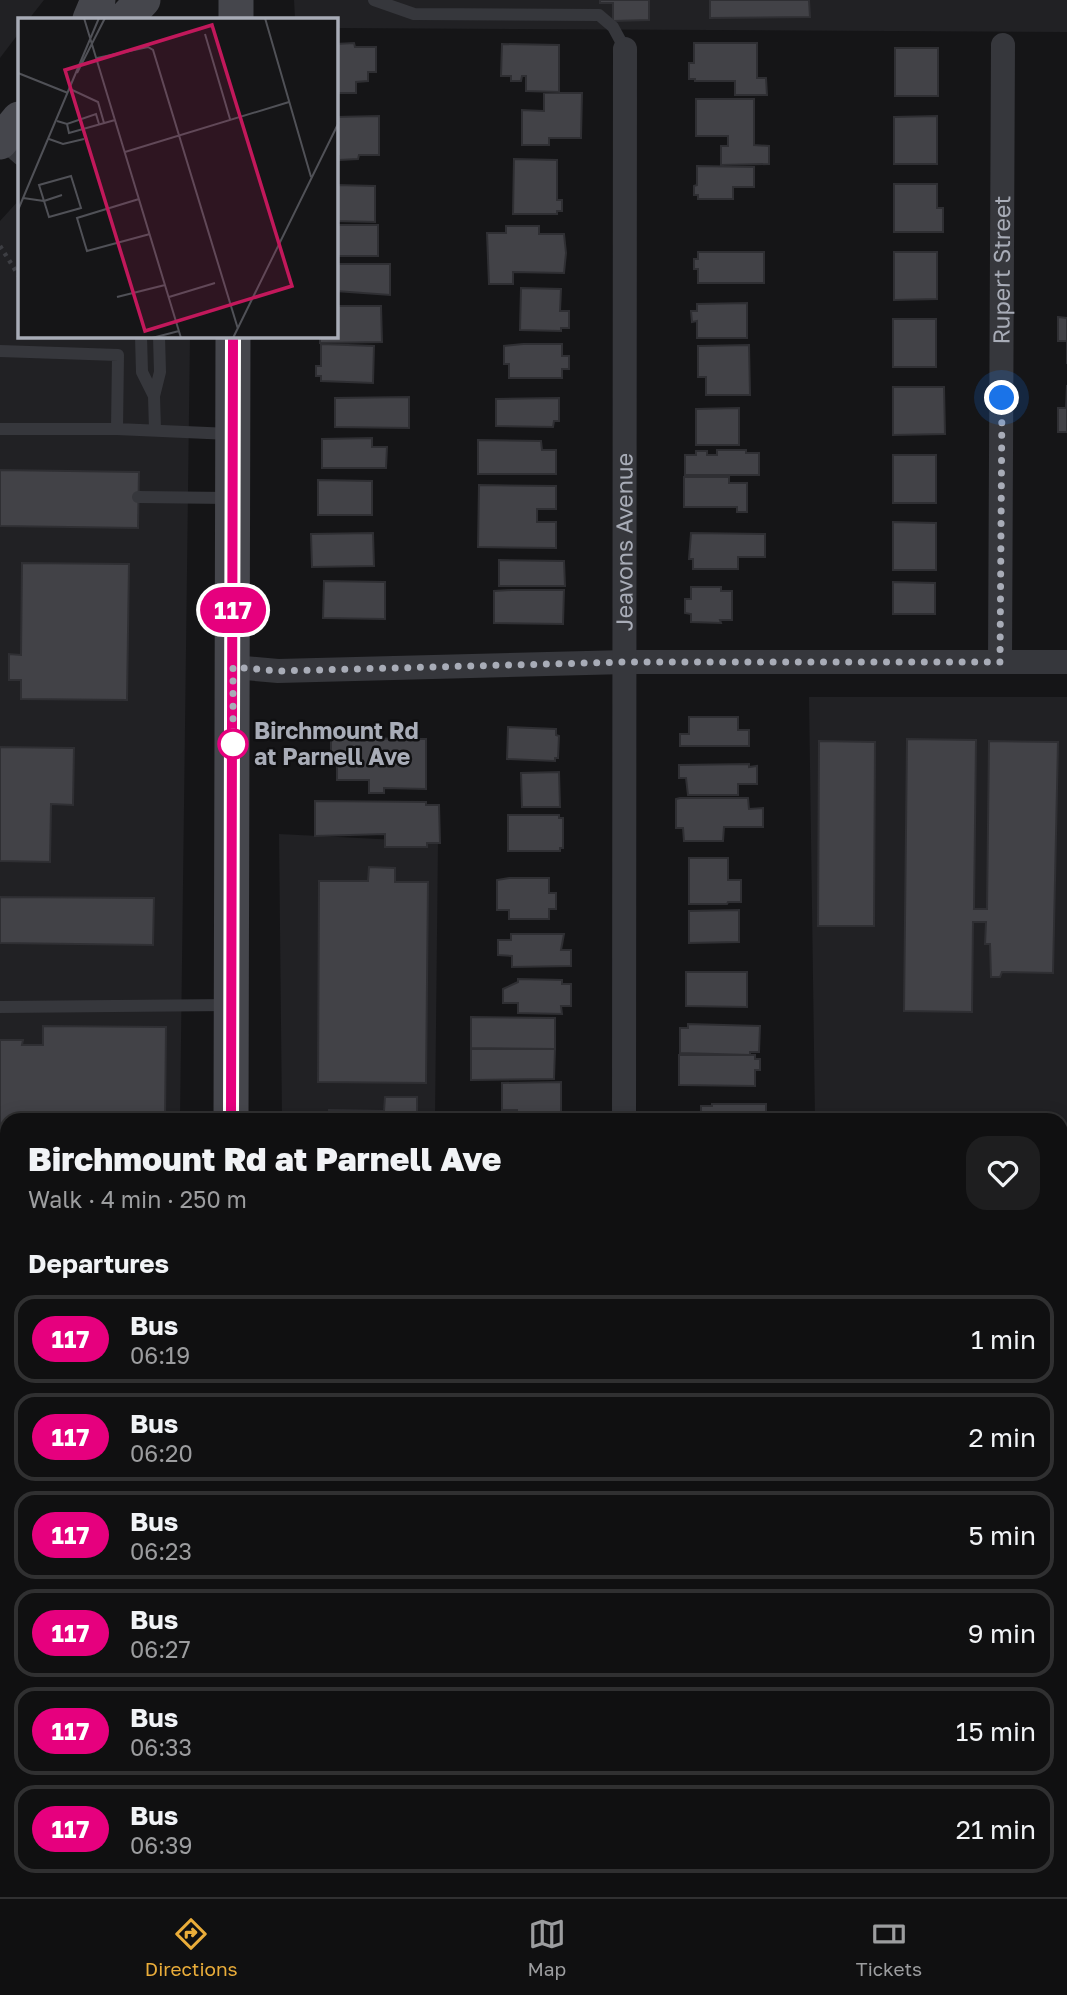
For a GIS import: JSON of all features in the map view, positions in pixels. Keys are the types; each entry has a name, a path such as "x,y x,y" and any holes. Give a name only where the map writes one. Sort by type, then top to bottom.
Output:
{"main road":[{"path":"90,18 97,0"},
{"path":"126,18 143,0"},
{"path":"236,0 236,18"},
{"path":"0,142 18,120"},
{"path":"231,1113 233,338"}],"street":[{"name":"Rupert Street","path":"1000,662 1003,45"},
{"name":"Jeavons Avenue","path":"624,1113 625,49"},
{"path":"233,667 278,671 626,662 1067,662"}],"lane":[{"path":"373,0 414,14 599,15 613,27 625,49"},
{"path":"0,142 18,158"},
{"path":"141,338 142,372 154,396"},
{"path":"155,430 154,396 160,372 159,338"},
{"path":"0,351 118,355 117,429"},
{"path":"0,429 117,429 232,434"},
{"path":"138,496 233,498"},
{"path":"0,1007 232,1005"}],"path":[{"path":"0,246 18,274"}],"shaded area":[{"path":"0,0 44,0 30,18 18,18 18,34 0,58"},
{"path":"294,0 1067,0 1067,32 338,28 338,18 295,18"},
{"path":"18,201 18,338 190,338 180,1113 0,1113 0,221"},
{"path":"809,697 1067,697 1067,1113 815,1113"},
{"path":"279,834 438,842 435,1113 282,1113"}],"building":[{"path":"600,0 649,0 649,20 613,21 613,3 600,3"},
{"path":"710,0 809,0 810,17 710,18"},
{"path":"354,43 355,47 376,47 376,72 368,72 368,81 356,82 356,93 338,93 338,44"},
{"path":"694,43 757,43 757,78 766,78 767,95 735,95 735,81 689,79 689,63 694,63"},
{"path":"502,44 559,45 559,92 526,91 526,76 522,76 521,81 511,81 511,76 501,76"},
{"path":"895,48 938,48 938,96 895,96"},
{"path":"544,93 582,93 581,138 549,138 549,145 522,145 522,110 544,111"},
{"path":"696,99 754,99 754,145 769,146 769,164 721,165 721,146 728,146 728,136 696,136"},
{"path":"379,116 379,155 359,155 358,159 339,160 338,117"},
{"path":"937,116 937,164 894,164 894,117"},
{"path":"514,159 557,160 557,200 562,200 562,211 557,211 557,214 513,214"},
{"path":"697,166 754,167 754,187 733,187 733,199 698,199 698,195 694,195"},
{"path":"894,184 937,184 937,208 943,208 943,232 894,232"},
{"path":"338,185 375,186 375,222 338,221"},
{"path":"338,225 378,225 378,256 338,256"},
{"path":"506,226 539,226 539,234 564,234 564,273 513,272 513,284 489,284 487,233 506,233"},
{"path":"698,252 764,252 764,283 698,283 698,269 694,269 694,259 698,259"},
{"path":"894,252 937,252 937,299 894,300"},
{"path":"338,264 390,264 390,295 338,291"},
{"path":"521,288 561,289 560,311 569,311 569,328 561,328 561,331 520,330"},
{"path":"747,303 747,338 697,338 697,321 692,322 691,311 697,311 697,304"},
{"path":"338,306 381,306 382,342 320,343 320,338 338,338"},
{"path":"1058,317 1067,318 1067,341 1058,341"},
{"path":"893,319 936,319 936,367 893,367"},
{"path":"321,344 374,346 373,383 321,381 321,376 316,376 316,366 321,366"},
{"path":"562,344 562,356 569,356 569,369 562,369 562,378 509,378 509,364 504,364 504,346"},
{"path":"749,345 750,395 706,395 706,377 698,377 698,346"},
{"path":"1067,385 1067,432 1058,432 1058,408 1066,408"},
{"path":"893,387 944,387 945,434 893,435"},
{"path":"409,397 409,428 335,427 335,398"},
{"path":"559,398 559,421 554,421 553,427 496,426 496,399"},
{"path":"739,408 739,445 696,445 696,409"},
{"path":"372,438 372,447 387,447 386,468 322,468 322,439"},
{"path":"478,440 541,441 542,450 556,450 556,474 478,474"},
{"path":"717,450 759,453 759,475 685,475 685,455 707,451 707,455 717,455"},
{"path":"893,455 936,455 936,503 893,503"},
{"path":"0,470 139,472 138,528 0,526"},
{"path":"684,477 729,477 729,483 747,483 747,512 737,512 737,507 684,507"},
{"path":"318,480 372,481 372,515 318,515"},
{"path":"479,485 556,486 556,509 537,509 537,522 556,522 556,548 478,547"},
{"path":"893,522 936,523 936,570 893,570"},
{"path":"373,533 374,566 312,567 311,534"},
{"path":"691,533 765,534 765,557 738,557 738,569 693,569 693,559 689,559"},
{"path":"499,560 564,561 565,586 499,586"},
{"path":"22,563 129,564 127,700 21,699 21,680 9,680 9,654 21,655"},
{"path":"324,581 385,582 385,619 323,618"},
{"path":"893,582 935,583 935,614 893,614"},
{"path":"691,587 721,587 721,591 732,591 732,620 720,620 721,623 691,622 691,614 685,613 685,599 691,599"},
{"path":"564,590 563,624 494,623 494,591"},
{"path":"689,717 738,717 738,730 749,730 749,746 680,746 680,734 689,734"},
{"path":"508,727 556,729 556,735 559,736 558,758 555,758 555,761 507,759"},
{"path":"331,738 426,739 426,789 384,788 384,793 369,793 369,780 337,780 337,765 331,765"},
{"path":"907,739 976,740 974,909 987,909 989,741 1058,742 1053,973 1002,972 1000,977 991,977 990,944 985,944 986,922 973,922 972,1012 904,1011"},
{"path":"819,741 875,742 874,926 818,926"},
{"path":"0,747 74,748 73,805 51,804 50,862 0,861"},
{"path":"749,764 749,767 757,766 757,784 738,784 738,795 688,795 686,778 679,778 679,765"},
{"path":"559,772 560,807 522,807 521,773"},
{"path":"748,798 749,809 763,808 763,827 724,827 723,841 684,841 683,828 676,828 676,799"},
{"path":"315,801 426,802 426,805 439,805 440,843 427,843 427,847 385,847 385,834 315,836"},
{"path":"508,815 559,815 559,818 563,818 563,848 560,848 560,851 508,851"},
{"path":"689,858 728,858 728,880 741,880 741,902 689,904"},
{"path":"369,867 395,868 395,882 428,882 426,1083 318,1082 319,881 368,881"},
{"path":"549,878 549,893 556,893 556,909 549,909 549,919 509,919 509,910 497,910 497,880"},
{"path":"0,897 154,898 153,945 0,943"},
{"path":"739,910 739,942 689,943 689,911"},
{"path":"511,934 564,934 561,950 571,950 571,966 512,967 512,956 498,955 498,940 511,940"},
{"path":"686,972 747,972 747,1007 686,1006"},
{"path":"518,979 562,980 562,984 571,984 571,1006 561,1006 562,1014 518,1013 518,1003 503,1003 503,989 518,982"},
{"path":"471,1017 555,1018 555,1049 471,1048"},
{"path":"688,1024 760,1026 759,1052 750,1052 750,1055 680,1053 680,1028 688,1028"},
{"path":"43,1026 166,1027 165,1113 0,1113 0,1040 23,1040 22,1045 43,1045"},
{"path":"471,1049 555,1049 554,1079 471,1080"},
{"path":"679,1055 755,1055 755,1059 760,1059 760,1070 755,1070 755,1086 679,1085"},
{"path":"561,1082 561,1113 517,1113 517,1110 502,1110 502,1083"},
{"path":"385,1097 417,1097 417,1113 329,1113 329,1110 384,1111"},
{"path":"766,1104 766,1113 701,1113 701,1106"}],"bus line":[{"name":"117","path":"231,1113 233,338"}],"place":[{"name":"Birchmount Rd at Parnell Ave","path":"233,744"}],"route":[{"path":"233,744 233,667 278,671 626,662 1000,662 1002,398"}]}
